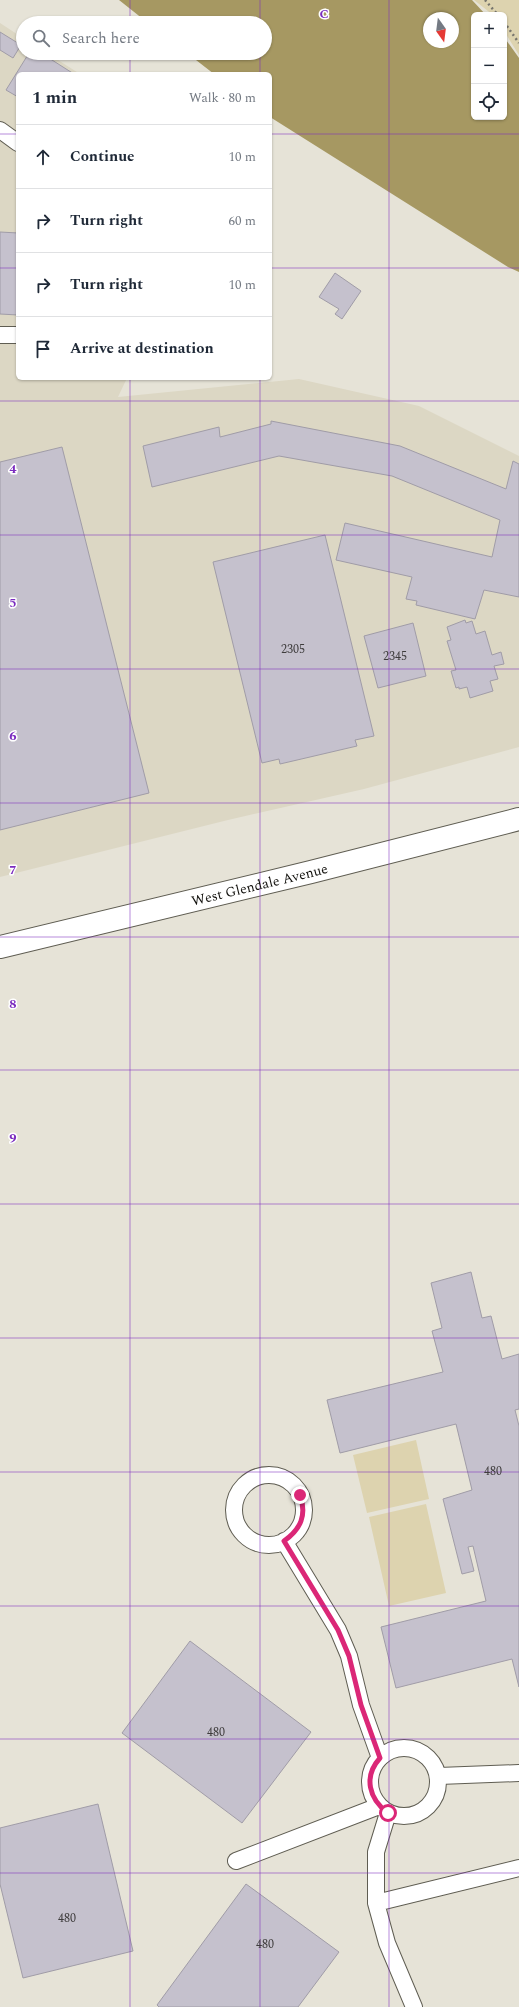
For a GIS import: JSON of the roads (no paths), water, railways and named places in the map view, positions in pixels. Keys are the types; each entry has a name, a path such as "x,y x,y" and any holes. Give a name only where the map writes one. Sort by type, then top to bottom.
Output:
{"main road":[{"name":"West Glendale Avenue","path":"0,947 318,870 519,819"}],"lane":[{"path":"0,130 16,142"},
{"path":"0,335 16,335"},
{"path":"264,1475 275,1475 286,1479 294,1486 300,1495 304,1505 300,1526 293,1535 284,1541 273,1545 260,1544 249,1539 240,1531 235,1520 235,1502 243,1486 252,1478 264,1475"},
{"path":"284,1541 338,1630 349,1656 361,1705 380,1758"},
{"path":"406,1748 418,1750 428,1757 435,1766 439,1776 439,1787 429,1807 420,1813 410,1816 399,1817 384,1810 372,1796 370,1785 371,1773 380,1758 394,1749 406,1748"},
{"path":"439,1776 519,1773"},
{"path":"236,1861 384,1810"},
{"path":"384,1810 376,1852 376,1903 387,1942 414,2007"},
{"path":"376,1903 519,1868"}]}
